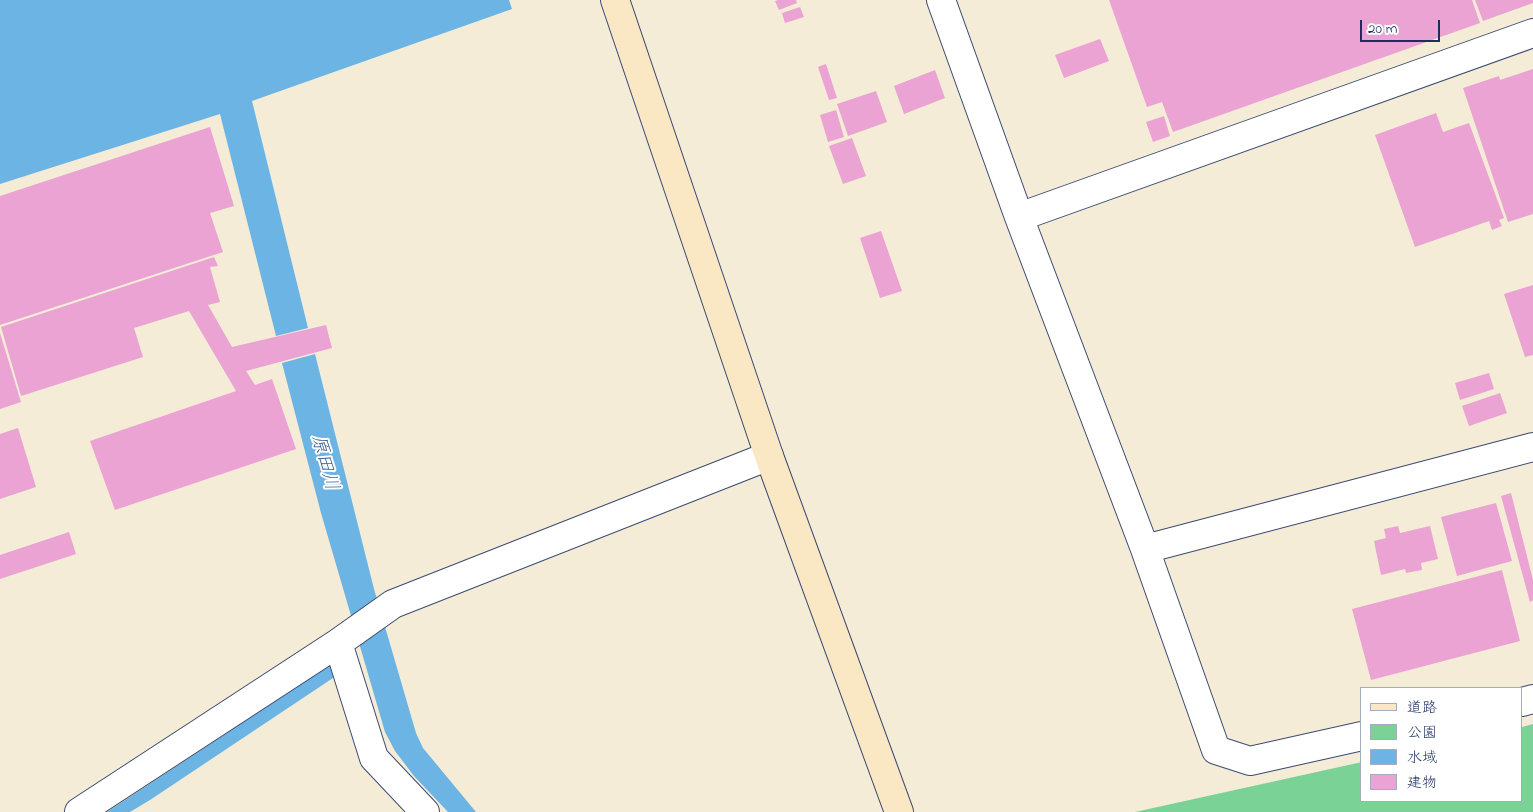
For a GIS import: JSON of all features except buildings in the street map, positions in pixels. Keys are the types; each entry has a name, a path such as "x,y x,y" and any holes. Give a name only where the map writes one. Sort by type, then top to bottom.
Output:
{"street":[{"path":"615,0 769,456 899,812"},
{"path":"941,0 1018,216 1145,549 1216,750 1250,761 1360,736"},
{"path":"1018,216 1533,33"},
{"path":"1145,549 1533,447"},
{"path":"79,812 338,643 393,604 769,456"},
{"path":"338,643 374,758 425,812"}],"green space":[{"path":"1533,724 1533,812 1135,812 1360,762 1360,802 1523,802 1523,727"}],"water":[{"path":"0,0 509,0 512,9 252,101 308,328 276,336 220,114 0,184"},
{"name":"原田川","path":"315,354 374,589 416,733 423,748 476,812 448,812 414,776 395,751 385,732 321,513 282,363"},
{"path":"332,664 336,676 150,800 130,812 107,812"}]}
